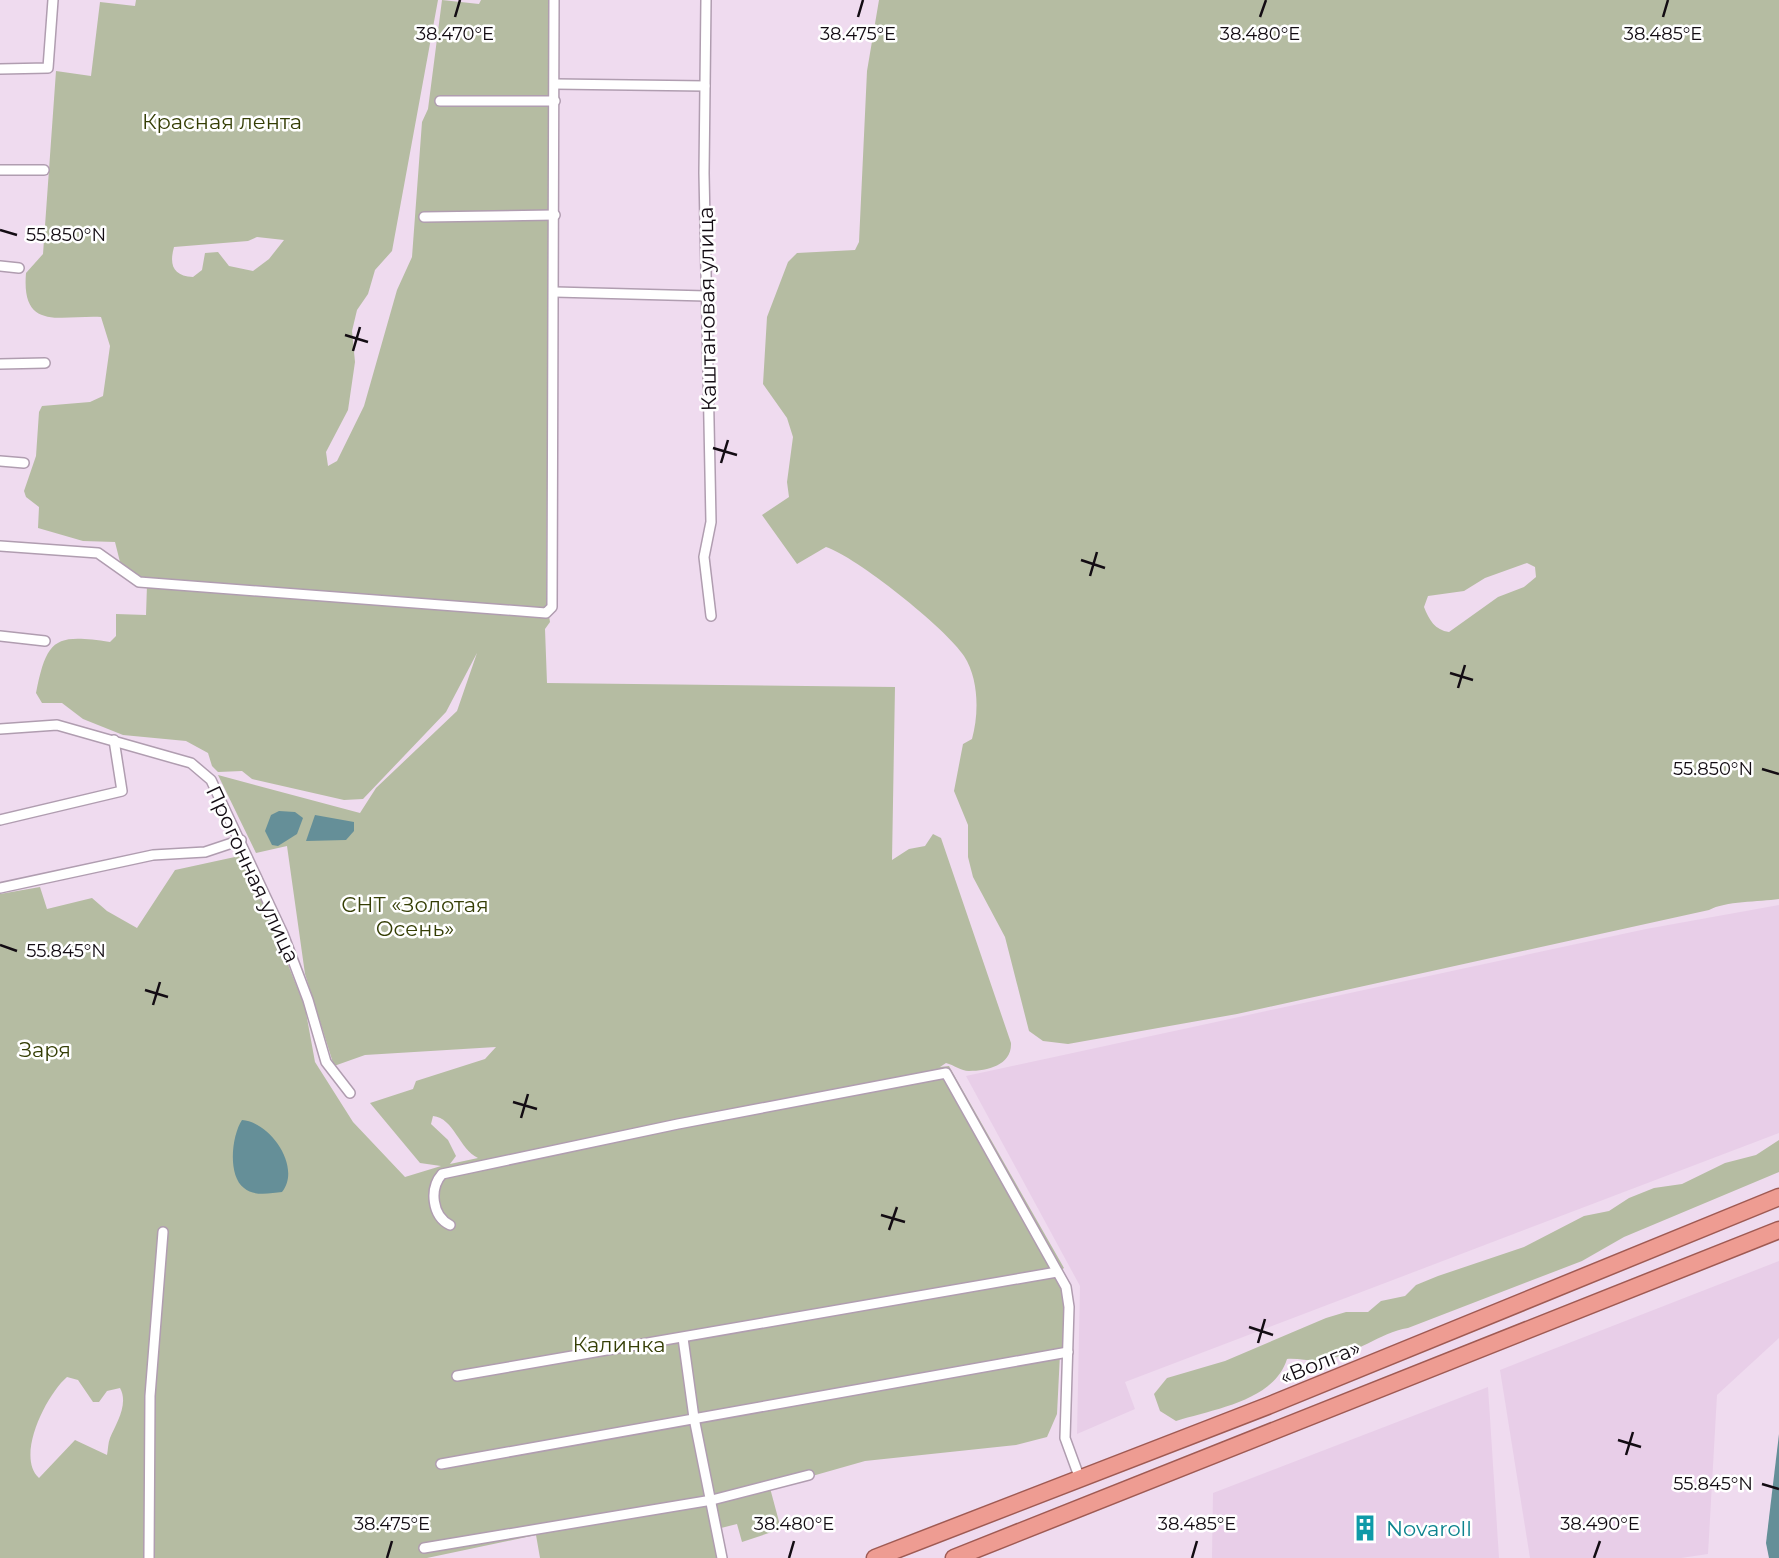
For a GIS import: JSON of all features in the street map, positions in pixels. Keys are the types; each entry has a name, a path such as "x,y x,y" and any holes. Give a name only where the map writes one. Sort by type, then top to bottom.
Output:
{"highway":[{"name":"«Волга»","path":"875,1558 1080,1479 1779,1197"},
{"path":"954,1558 1779,1230"}],"street":[{"path":"0,69 48,68 53,0"},
{"path":"0,546 97,553 139,582 546,613 552,607 554,0"},
{"name":"Каштановая улица","path":"706,0 706,296 711,522 704,557 711,616"},
{"path":"555,84 705,86"},
{"path":"440,101 555,102"},
{"path":"0,170 44,170"},
{"path":"424,217 555,215"},
{"path":"0,266 19,268"},
{"path":"555,292 706,296"},
{"path":"0,364 45,363"},
{"path":"0,461 24,463"},
{"path":"0,636 45,640"},
{"name":"Прогонная улица","path":"0,729 57,725 191,763 202,771 219,791 283,934 308,1000 326,1062 350,1093"},
{"path":"0,820 122,791 114,740"},
{"path":"0,888 153,855 205,852 242,840"},
{"path":"450,1225 438,1217 435,1211 435,1188 442,1174 939,1072 950,1077 1066,1287 1069,1307 1065,1438 1080,1479"},
{"path":"149,1558 150,1396 163,1232"},
{"path":"457,1376 1057,1272"},
{"path":"683,1338 694,1418 722,1558"},
{"path":"441,1464 1068,1352"},
{"path":"424,1548 712,1500 809,1475"}],"shaded area":[{"path":"1779,905 1779,1133 1125,1382 1135,1409 1077,1434 1080,1286 966,1076 1646,929"},
{"path":"1779,1261 1779,1338 1717,1395 1708,1554 1681,1558 1530,1558 1500,1370"},
{"path":"1488,1387 1499,1558 1212,1558 1213,1493"}],"green space":[{"name":"Красная лента","path":"136,0 438,0 392,251 375,270 368,294 357,310 352,331 355,362 348,410 326,452 328,466 337,461 364,406 397,290 412,257 422,122 428,109 442,0 479,4 481,0 551,0 546,610 140,580 120,562 115,542 83,541 38,528 39,507 26,497 24,491 36,456 39,412 42,406 90,402 103,396 110,346 101,317 47,316 37,312 30,304 26,292 26,273 43,254 56,71 91,76 100,2 135,6","holes":["257,237 284,240 269,259 253,271 229,266 218,252 205,253 202,270 193,277 186,276 177,272 172,259 174,247 248,241"]},
{"path":"879,0 1779,0 1779,899 1724,905 1237,1014 1068,1044 1043,1041 1029,1031 1005,937 973,877 968,857 968,825 954,791 963,744 972,739 976,719 975,686 969,665 954,644 921,612 878,578 840,553 826,547 797,564 762,515 789,497 787,482 793,437 787,418 763,384 767,317 788,262 797,253 855,250 859,242 867,71","holes":["1527,563 1535,567 1536,577 1524,587 1498,597 1449,632 1433,624 1424,607 1428,596 1464,591 1485,578"]},
{"path":"147,585 549,616 550,622 545,629 547,683 895,687 892,860 909,849 925,846 933,834 941,838 1011,1043 1008,1057 991,1068 966,1071 946,1063 940,1067 949,1066 1064,1268 1058,1272 1066,1287 1068,1352 1060,1354 1057,1414 1047,1437 1016,1445 865,1461 770,1488 781,1529 742,1542 737,1524 717,1529 722,1558 540,1558 536,1535 427,1558 0,1558 0,894 40,887 47,909 92,898 107,911 137,928 175,870 244,855 305,1007 315,1062 353,1122 405,1177 441,1166 420,1163 370,1103 413,1089 416,1081 485,1059 496,1047 365,1055 334,1066 305,974 287,846 256,853 218,775 360,813 376,788 457,711 477,653 446,712 363,799 344,800 252,779 242,771 218,772 212,766 208,753 186,741 123,735 83,719 62,703 42,703 36,693 40,675 44,661 56,644 77,639 110,642 116,636 116,614 146,615","holes":["433,1116 446,1122 471,1154 478,1158 450,1164 456,1156 448,1140 431,1124","67,1377 78,1380 93,1402 99,1402 107,1391 120,1388 123,1401 121,1414 109,1440 107,1455 75,1440 39,1478 32,1468 30,1455 36,1426 51,1397"]},
{"path":"1779,1140 1779,1172 1624,1237 1582,1261 1387,1334 1337,1357 1317,1361 1287,1359 1270,1385 1241,1401 1176,1421 1160,1411 1154,1394 1167,1378 1225,1361 1326,1318 1346,1312 1368,1312 1381,1301 1405,1296 1416,1285 1524,1247 1584,1216 1609,1211 1629,1198 1654,1188 1682,1184 1725,1163 1756,1155"}],"water":[{"path":"279,811 295,812 303,818 297,834 278,846 272,845 265,831 271,815"},
{"path":"315,815 354,822 354,831 346,840 306,841"},
{"path":"242,1120 263,1129 280,1147 288,1170 287,1182 282,1192 253,1193 239,1182 233,1165 233,1155"},
{"path":"1779,1434 1779,1558 1769,1558 1766,1543"}],"place":[{"name":"Novaroll","path":"1365,1528"}],"park label":[{"name":"СНТ «Золотая Осень»","path":"415,916"},
{"name":"Заря","path":"45,1049"},
{"name":"Калинка","path":"619,1344"}]}
